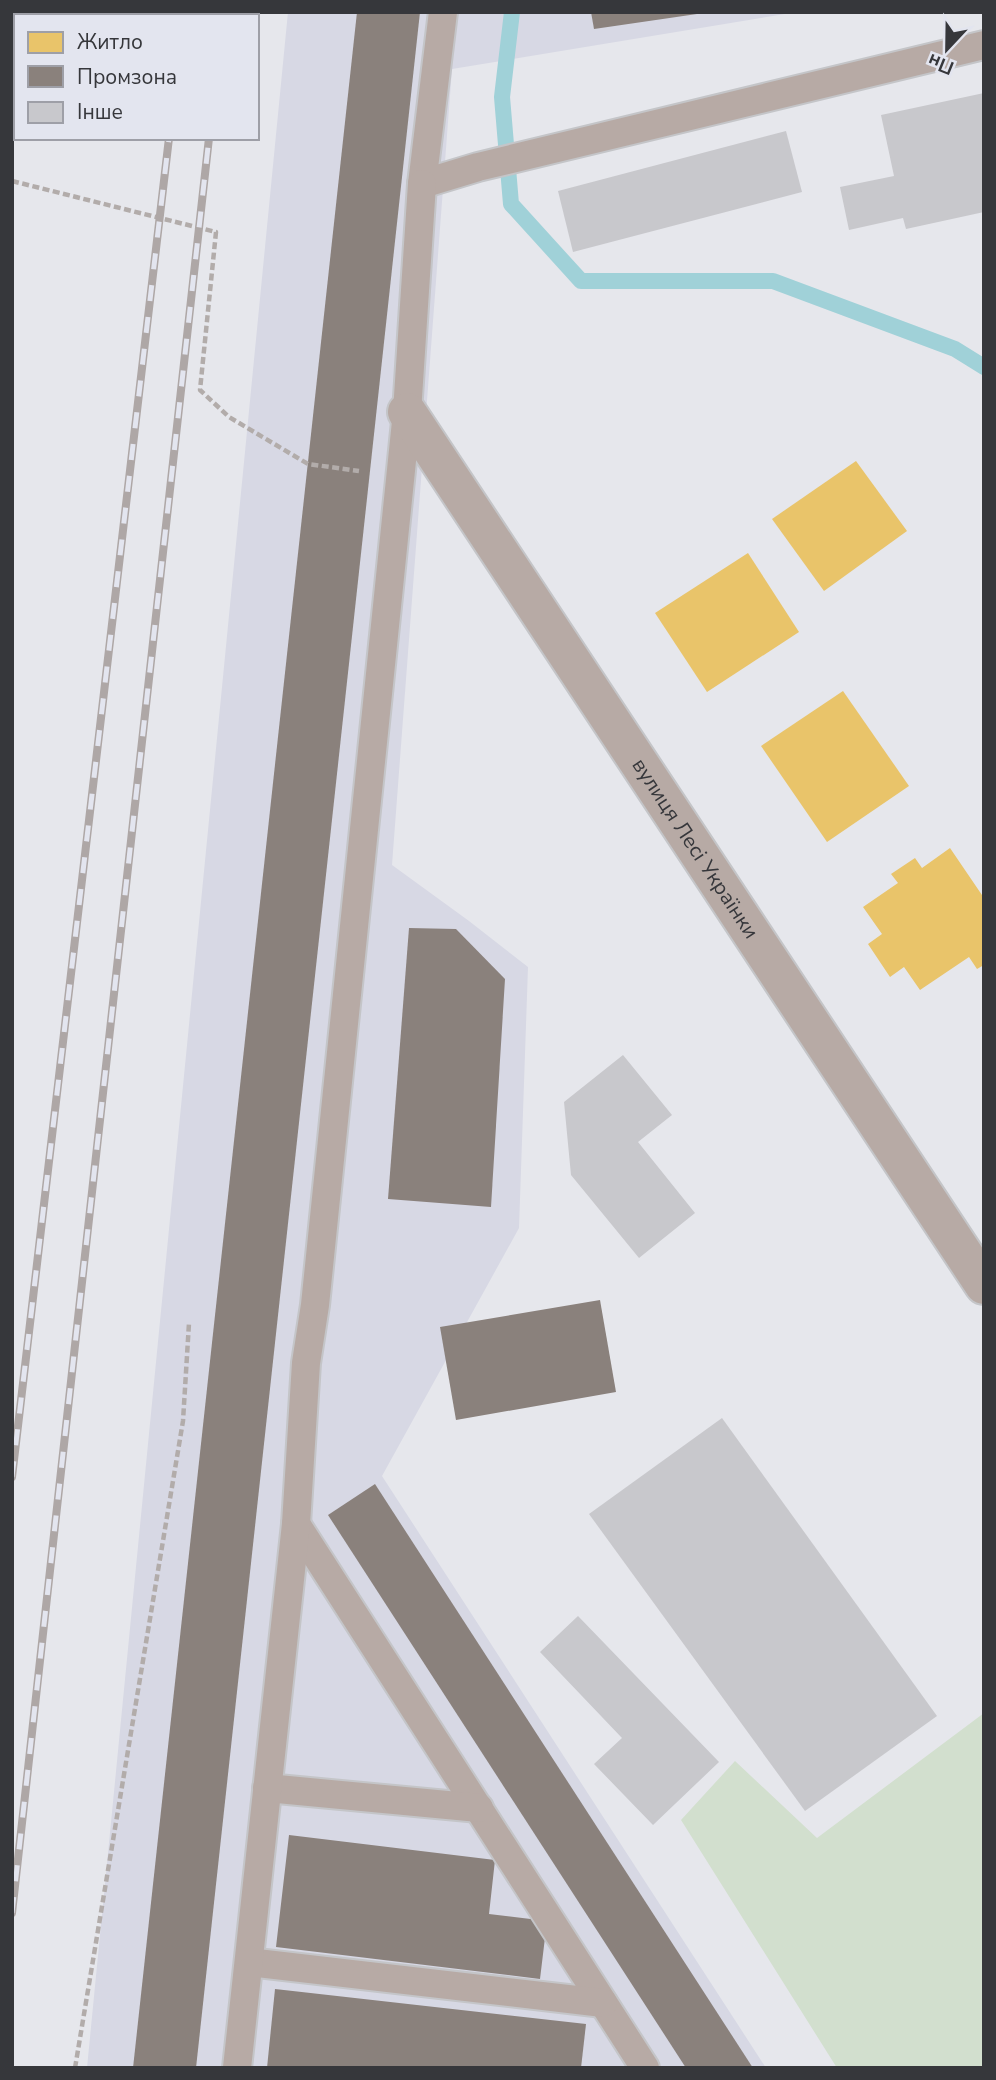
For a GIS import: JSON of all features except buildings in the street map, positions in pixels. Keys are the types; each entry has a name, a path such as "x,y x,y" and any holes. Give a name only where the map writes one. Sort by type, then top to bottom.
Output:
{"street":[{"name":"вулиця Лесі Українки","path":"407,412 984,1285"}],"lane":[{"path":"237,2068 296,1524 306,1363 315,1304 401,477 422,184 443,12"},
{"path":"422,184 478,167 984,45"},
{"path":"296,1524 645,2068"},
{"path":"267,1788 478,1808"},
{"path":"248,1962 603,2003"}],"path":[{"path":"12,181 216,232 200,390 229,417 308,464 401,477"},
{"path":"75,2068 183,1422 189,1323"}],"shaded area":[{"path":"288,12 797,12 452,69 392,865 528,967 519,1228 382,1476 766,2068 87,2068"}],"green space":[{"path":"984,1713 984,2068 837,2068 681,1820 735,1761 817,1838"}],"waterway":[{"path":"512,12 502,97 511,204 581,281 773,281 955,349 984,367"}],"railway":[{"path":"12,1477 169,140"},
{"path":"12,1913 209,140"}]}
